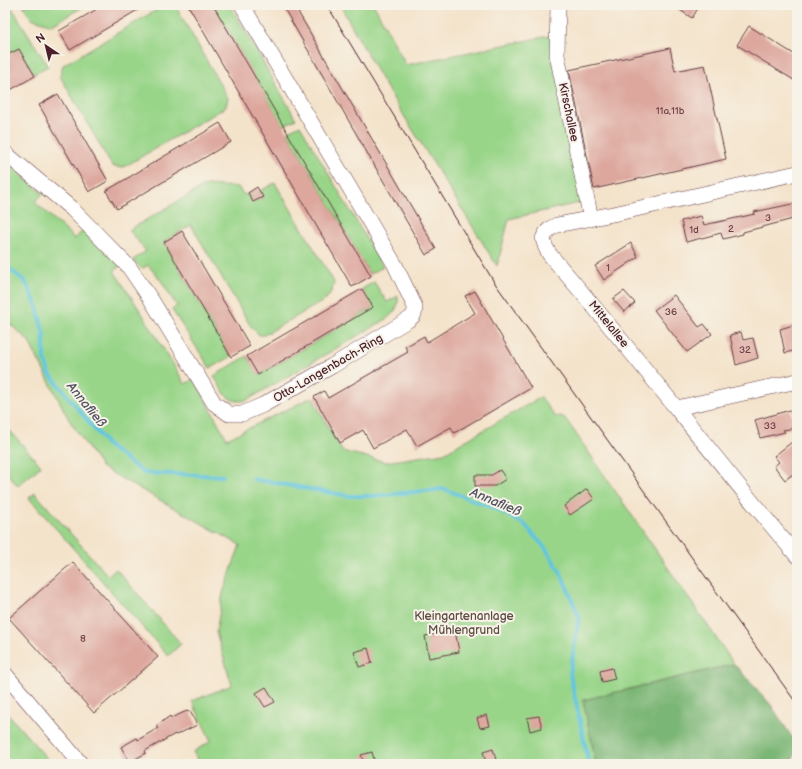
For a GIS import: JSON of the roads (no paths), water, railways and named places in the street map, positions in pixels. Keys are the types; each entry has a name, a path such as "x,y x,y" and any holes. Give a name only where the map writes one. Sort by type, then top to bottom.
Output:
{"street":[{"name":"Otto-Langenbach-Ring","path":"5,153 72,208 129,267 152,301 214,403 229,414 242,414 263,405 402,324 413,317 415,313 413,300 391,258 242,5"},
{"name":"Kirschallee","path":"558,5 557,55 591,219"},
{"path":"591,219 797,173"},
{"name":"Mittelallee","path":"591,219 557,225 550,228 545,233 543,239 550,255 797,556"},
{"path":"677,408 797,381"},
{"path":"5,674 81,764"}],"waterway":[{"name":"Annafließ","path":"5,266 25,281 37,306 44,336 44,356 49,373 109,447 144,473 223,476"},
{"name":"Annafließ","path":"253,479 349,496 374,496 444,489 498,510 524,524 546,549 561,573 579,617 570,674 589,764"}],"tram line":[{"path":"327,5 494,282 797,704"}],"park label":[{"name":"Kleingartenanlage Mühlengrund","path":"464,623"}]}
